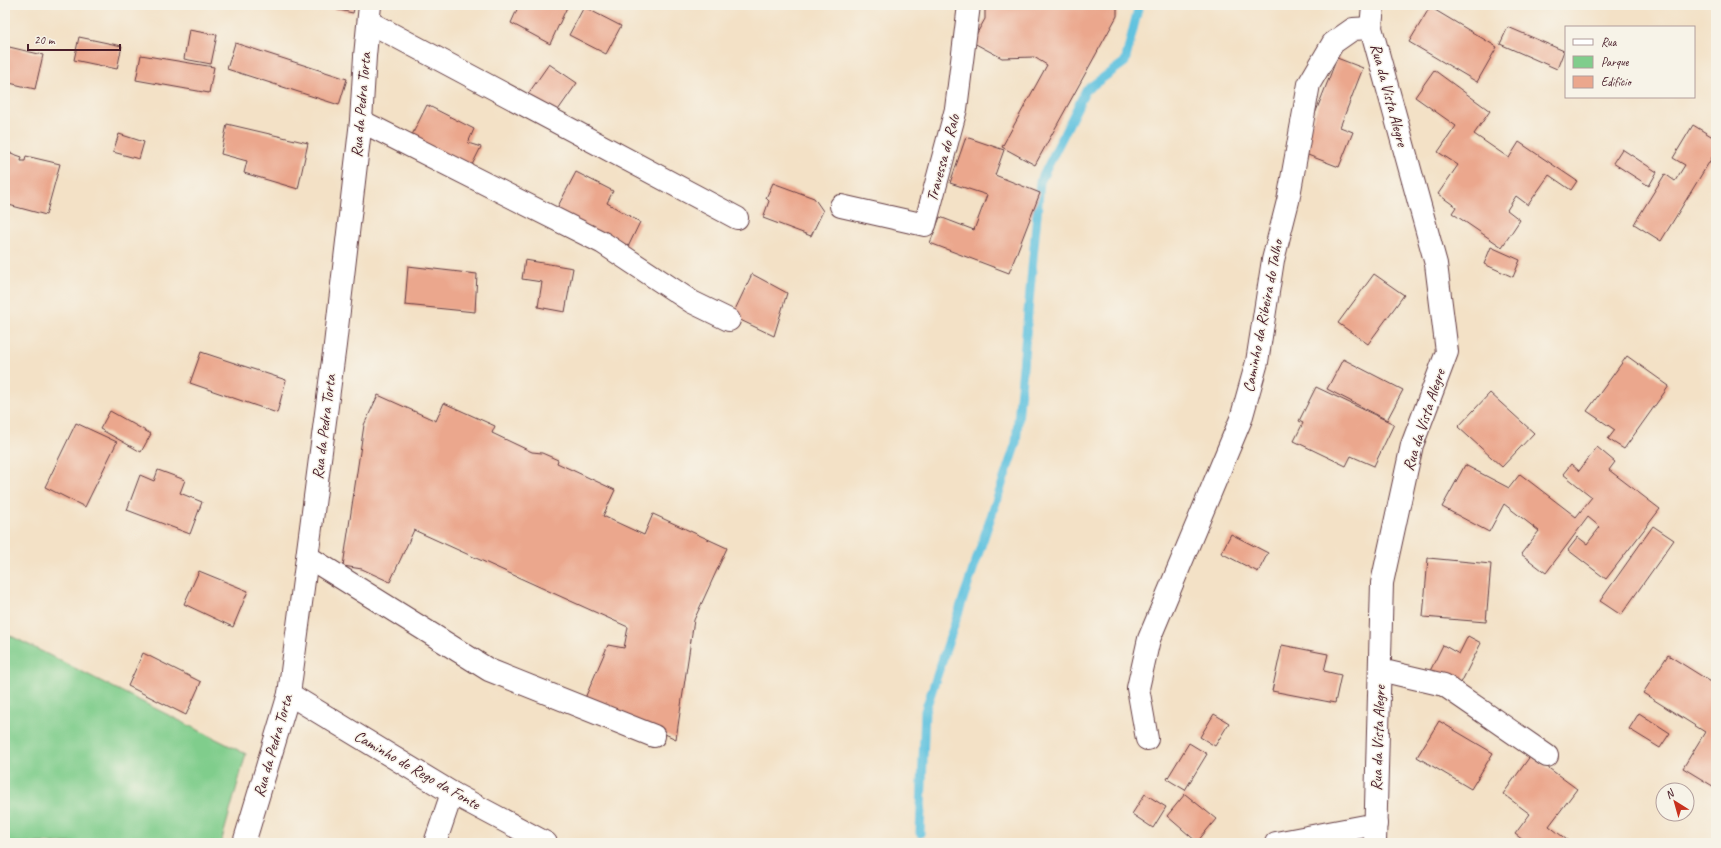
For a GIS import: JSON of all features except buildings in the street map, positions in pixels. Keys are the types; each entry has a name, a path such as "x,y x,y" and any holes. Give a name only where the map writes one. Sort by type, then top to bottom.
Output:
{"street":[{"name":"Travessa do Ralo","path":"841,206 925,225 956,109 969,5"},
{"name":"Rua da Vista Alegre","path":"1373,5 1371,28 1436,264 1447,352 1412,446 1382,583 1376,833"},
{"name":"Rua da Pedra Torta","path":"244,843 289,694 308,557 361,121 369,14"},
{"path":"369,14 737,218"},
{"name":"Caminho da Ribeira do Talho","path":"1147,739 1138,688 1149,639 1241,419 1257,362 1273,260 1288,201 1309,84 1333,43 1353,29 1371,28"},
{"path":"361,121 603,243 692,302 729,320"},
{"path":"308,557 489,670 654,736"},
{"path":"1380,670 1444,685 1547,756"},
{"name":"Caminho de Rego da Fonte","path":"289,694 452,793 546,843"},
{"path":"435,843 452,793"},
{"path":"1276,843 1376,833"}],"green space":[{"path":"5,633 246,754 221,843 5,843"}],"waterway":[{"path":"920,833 925,711 1016,443 1040,182 1086,90 1125,62 1139,5"}]}
